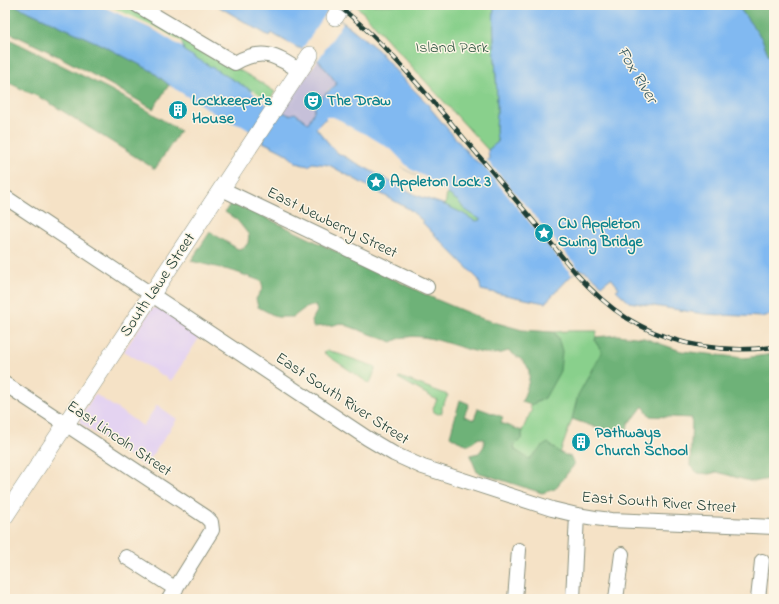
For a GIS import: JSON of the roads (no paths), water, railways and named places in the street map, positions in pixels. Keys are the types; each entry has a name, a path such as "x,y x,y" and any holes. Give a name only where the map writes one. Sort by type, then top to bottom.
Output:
{"main road":[{"name":"South Lawe Street","path":"5,516 310,55"}],"street":[{"path":"137,5 235,63 249,56 260,54 284,61 300,71"},
{"name":"East Newberry Street","path":"222,189 427,287"},
{"name":"East South River Street","path":"5,197 367,438 394,454 423,467 552,509 577,515 611,520 774,527"},
{"name":"East Lincoln Street","path":"5,384 206,517 212,526 212,530 173,594"},
{"path":"573,599 577,515"},
{"path":"515,599 519,550"},
{"path":"616,599 622,554"},
{"path":"126,557 173,594"},
{"path":"758,599 762,561"}],"water":[{"name":"Fox River","path":"14,5 102,5 182,43 184,51 254,92 268,102 267,105 281,114 283,112 289,115 295,113 308,123 319,101 336,85 336,82 319,61 300,48 271,33 269,36 216,5 318,5 351,28 378,50 401,77 428,104 472,158 482,165 489,159 488,150 498,142 496,133 497,110 494,5 737,5 762,39 768,54 774,61 774,314 761,317 704,314 629,302 616,290 619,288 611,278 602,285 588,273 579,269 545,303 481,290 479,280 422,222 423,221 409,209 329,165 312,163 309,166 299,164 285,153 263,142 264,140 250,131 226,123 179,93 152,71 100,44","holes":["325,119 338,122 398,159 404,169 418,176 427,178 432,185 447,193 459,202 464,209 481,220 475,221 445,205 416,195 336,152 316,128"]}],"railway":[{"path":"337,5 374,37 396,60 468,143 581,279 608,305 639,325 654,333 671,339 722,348 757,349 774,347"}],"place":[{"name":"The Draw","path":"313,101"},
{"name":"Lockkeeper's House","path":"178,110"},
{"name":"Appleton Lock 3","path":"376,182"},
{"name":"CN Appleton Swing Bridge","path":"544,233"},
{"name":"Pathways Church School","path":"581,442"}],"park label":[{"name":"Island Park","path":"452,48"}]}
